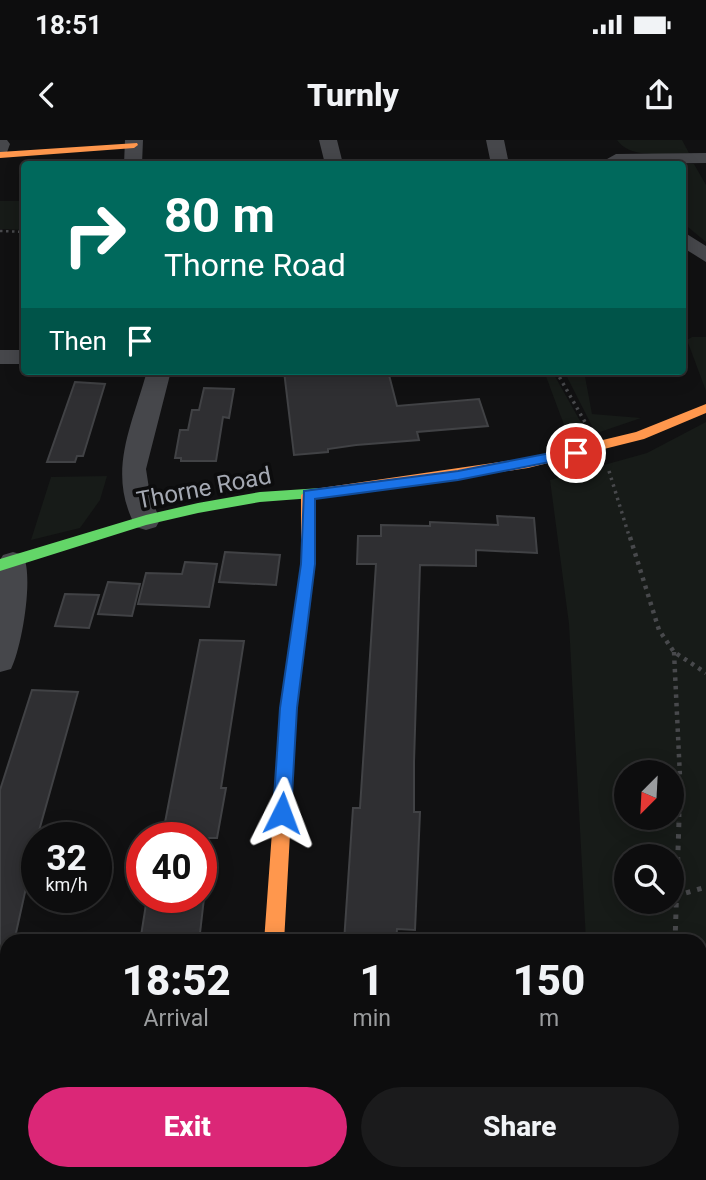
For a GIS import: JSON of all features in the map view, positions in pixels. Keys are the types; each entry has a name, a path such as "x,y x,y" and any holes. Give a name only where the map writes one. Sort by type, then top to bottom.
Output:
{"street":[{"path":"328,140 333,161"},
{"path":"495,140 499,161"},
{"path":"1,144 0,153 134,143 133,161"},
{"path":"614,156 706,158"},
{"path":"686,240 706,256"},
{"path":"0,357 21,357"},
{"path":"146,520 136,495 133,470 158,375"},
{"name":"Thorne Road","path":"6,564 146,520 260,497 308,495 458,476 599,447 639,436 706,408"},
{"path":"275,934 289,708 308,564 308,495"},
{"path":"0,659 9,618 6,564"}],"path":[{"path":"0,231 21,232"},
{"path":"558,375 599,447 618,495 655,620 674,652 706,673"},
{"path":"674,652 680,777 677,844"},
{"path":"684,893 706,887"},
{"path":"675,914 675,934"}],"shaded area":[{"path":"617,140 682,140 689,153 640,153 623,146"},
{"path":"686,164 694,164 706,185 706,242 686,225"},
{"path":"21,198 21,230 0,229 0,201 19,201"},
{"path":"692,337 706,337 706,391 687,340"},
{"path":"545,375 554,375 584,428 586,435 570,441"},
{"path":"566,375 585,375 592,414 641,418 600,432 594,430"},
{"path":"706,422 706,934 586,934 569,624 550,480 647,453"},
{"path":"107,476 100,500 80,528 31,540 51,477"}],"building":[{"path":"284,375 389,375 397,406 479,399 488,426 417,432 419,440 356,445 328,449 328,452 294,455"},
{"path":"75,382 105,384 83,456 77,456 75,462 47,462"},
{"path":"204,388 234,389 229,418 223,417 216,461 181,461 181,458 175,458 180,430 188,430 192,410 199,410"},
{"path":"497,516 534,518 537,553 476,550 476,566 420,565 414,812 420,812 415,930 397,929 397,934 345,934 353,808 360,808 376,564 357,564 358,536 381,536 381,525 430,526 430,522 498,525"},
{"path":"225,552 280,555 276,585 219,582"},
{"path":"185,562 217,564 209,607 138,604 146,573 182,574"},
{"path":"108,582 140,584 132,616 98,614"},
{"path":"65,594 99,595 89,628 55,626"},
{"path":"200,640 244,641 221,788 226,788 217,838 217,822 165,822"},
{"path":"32,690 78,692 41,822 21,822 21,910 16,934 0,934 0,790"},
{"path":"145,913 202,913 200,934 141,934"}],"traffic: fast":[{"path":"0,565 146,520 198,508 260,497 321,493"}],"traffic: slow":[{"path":"0,155 134,145"},
{"path":"321,493 528,463 639,436 706,408"},
{"path":"275,934 289,708 308,564 308,495"}],"route":[{"path":"282,813 289,708 308,564 308,495 458,476 576,453"}]}
